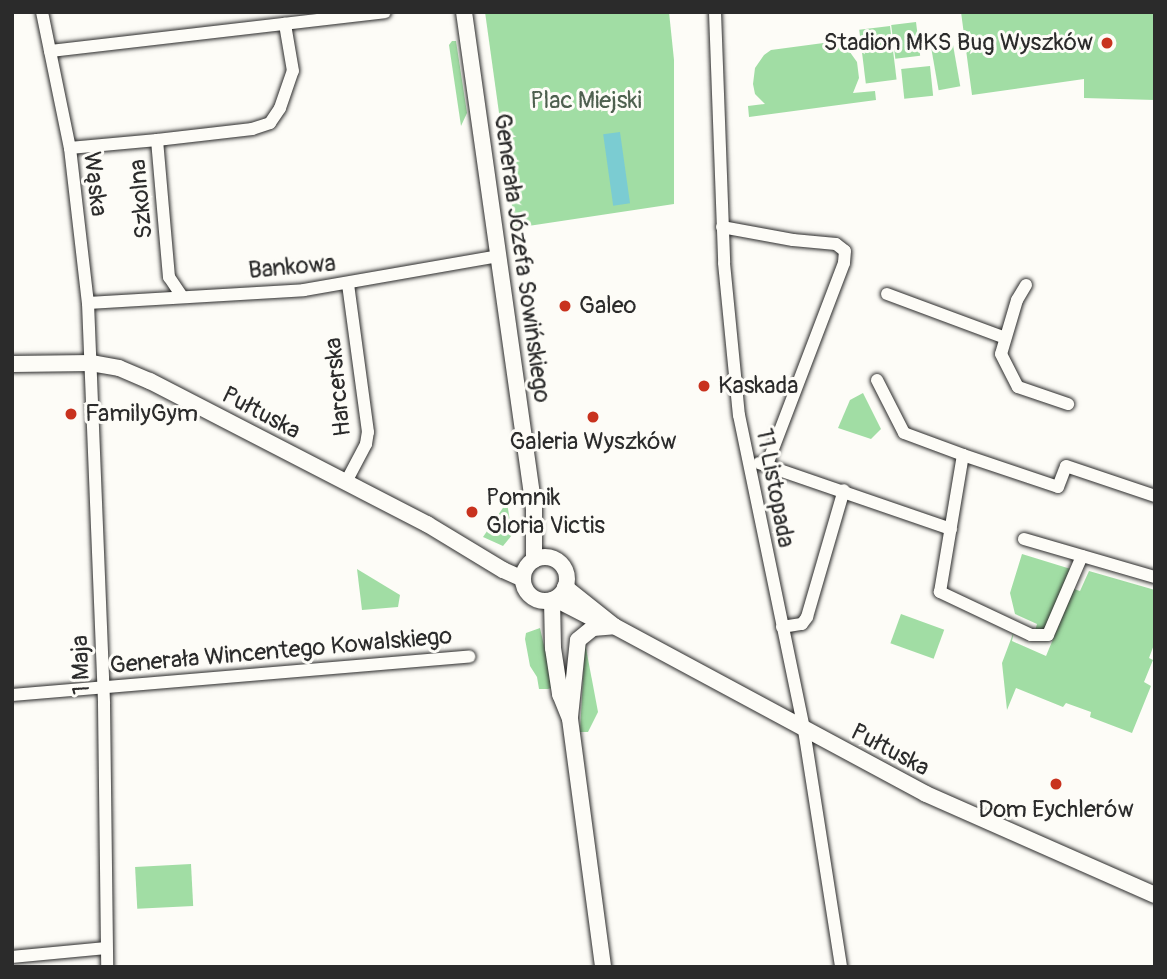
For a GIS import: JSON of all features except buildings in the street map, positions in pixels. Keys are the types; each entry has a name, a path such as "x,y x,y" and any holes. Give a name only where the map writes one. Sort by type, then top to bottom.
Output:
{"street":[{"name":"Wąska","path":"42,12 70,148 89,303 91,363"},
{"path":"50,51 385,12"},
{"name":"Generała Józefa Sowińskiego","path":"464,12 534,509 533,566"},
{"name":"11 Listopada","path":"715,12 722,227 734,379 747,461 804,730 841,967"},
{"path":"157,139 252,129 270,123 280,108 292,71 285,24"},
{"name":"Szkolna","path":"70,148 157,139 169,277 181,295"},
{"path":"722,227 793,240 836,244 845,251 844,262 766,464"},
{"name":"Bankowa","path":"89,303 164,300 181,295 304,290 498,256"},
{"name":"Harcerska","path":"346,482 366,444 368,432 348,284"},
{"path":"1026,285 1017,300 1001,354 1018,387 1068,404"},
{"path":"887,294 1006,338"},
{"name":"Pułtuska","path":"12,364 91,363 119,368 150,381 346,482 475,552 533,566"},
{"name":"1 Maja","path":"91,363 103,687 107,967"},
{"path":"877,380 904,433 1058,487 1066,466 1155,496"},
{"path":"963,455 940,592 1040,637 1052,631 1082,556"},
{"path":"747,461 766,464 951,529"},
{"path":"782,627 802,624 807,617 844,490"},
{"path":"1024,539 1155,577"},
{"path":"553,648 531,596 533,566 564,569 557,595 553,648 560,694 570,719"},
{"path":"531,596 544,601 557,595"},
{"name":"Pułtuska","path":"557,595 926,794 1155,895"},
{"path":"603,967 570,719 578,640 593,628 614,626"},
{"name":"Generała Wincentego Kowalskiego","path":"12,695 469,657"},
{"path":"12,957 106,948"}],"green space":[{"name":"Plac Miejski","path":"485,12 669,12 674,60 674,204 515,228"},
{"path":"961,12 1155,12 1155,100 1084,98 1084,79 972,95"},
{"path":"916,22 920,56 895,59 891,25"},
{"path":"890,26 897,80 866,83 859,30"},
{"path":"456,41 467,113 461,126 449,45"},
{"path":"831,42 847,48 857,62 859,78 853,93 875,91 876,100 749,117 748,106 765,104 755,94 753,84 755,68 764,55 771,50"},
{"path":"953,45 960,86 939,90 931,49"},
{"path":"930,66 933,96 904,99 901,69"},
{"path":"863,393 881,429 871,439 838,428 850,400"},
{"path":"507,502 512,535 503,546 483,537"},
{"path":"1022,554 1074,570 1049,629 1035,631 1037,624 1015,614 1010,593"},
{"path":"357,569 400,595 398,607 362,610"},
{"path":"1089,571 1155,590 1155,642 1149,658 1153,660 1144,682 1151,686 1132,733 1090,717 1091,712 1066,703 1063,707 1016,688 1007,710 1002,663 1014,631 1012,641 1046,656 1074,589 1080,591"},
{"path":"901,614 944,630 934,659 890,643"},
{"path":"540,628 551,688 548,689 539,689 537,677 530,666 525,639 526,633"},
{"path":"585,643 598,712 588,732 580,732"},
{"path":"191,864 193,906 137,909 135,867"}],"water":[{"path":"620,132 630,203 613,206 603,134"}],"place":[{"name":"Stadion MKS Bug Wyszków","path":"1107,43"},
{"name":"Galeo","path":"565,306"},
{"name":"Kaskada","path":"704,386"},
{"name":"FamilyGym","path":"71,414"},
{"name":"Galeria Wyszków","path":"593,417"},
{"name":"Pomnik Gloria Victis","path":"472,512"},
{"name":"Dom Eychlerów","path":"1056,784"}]}
